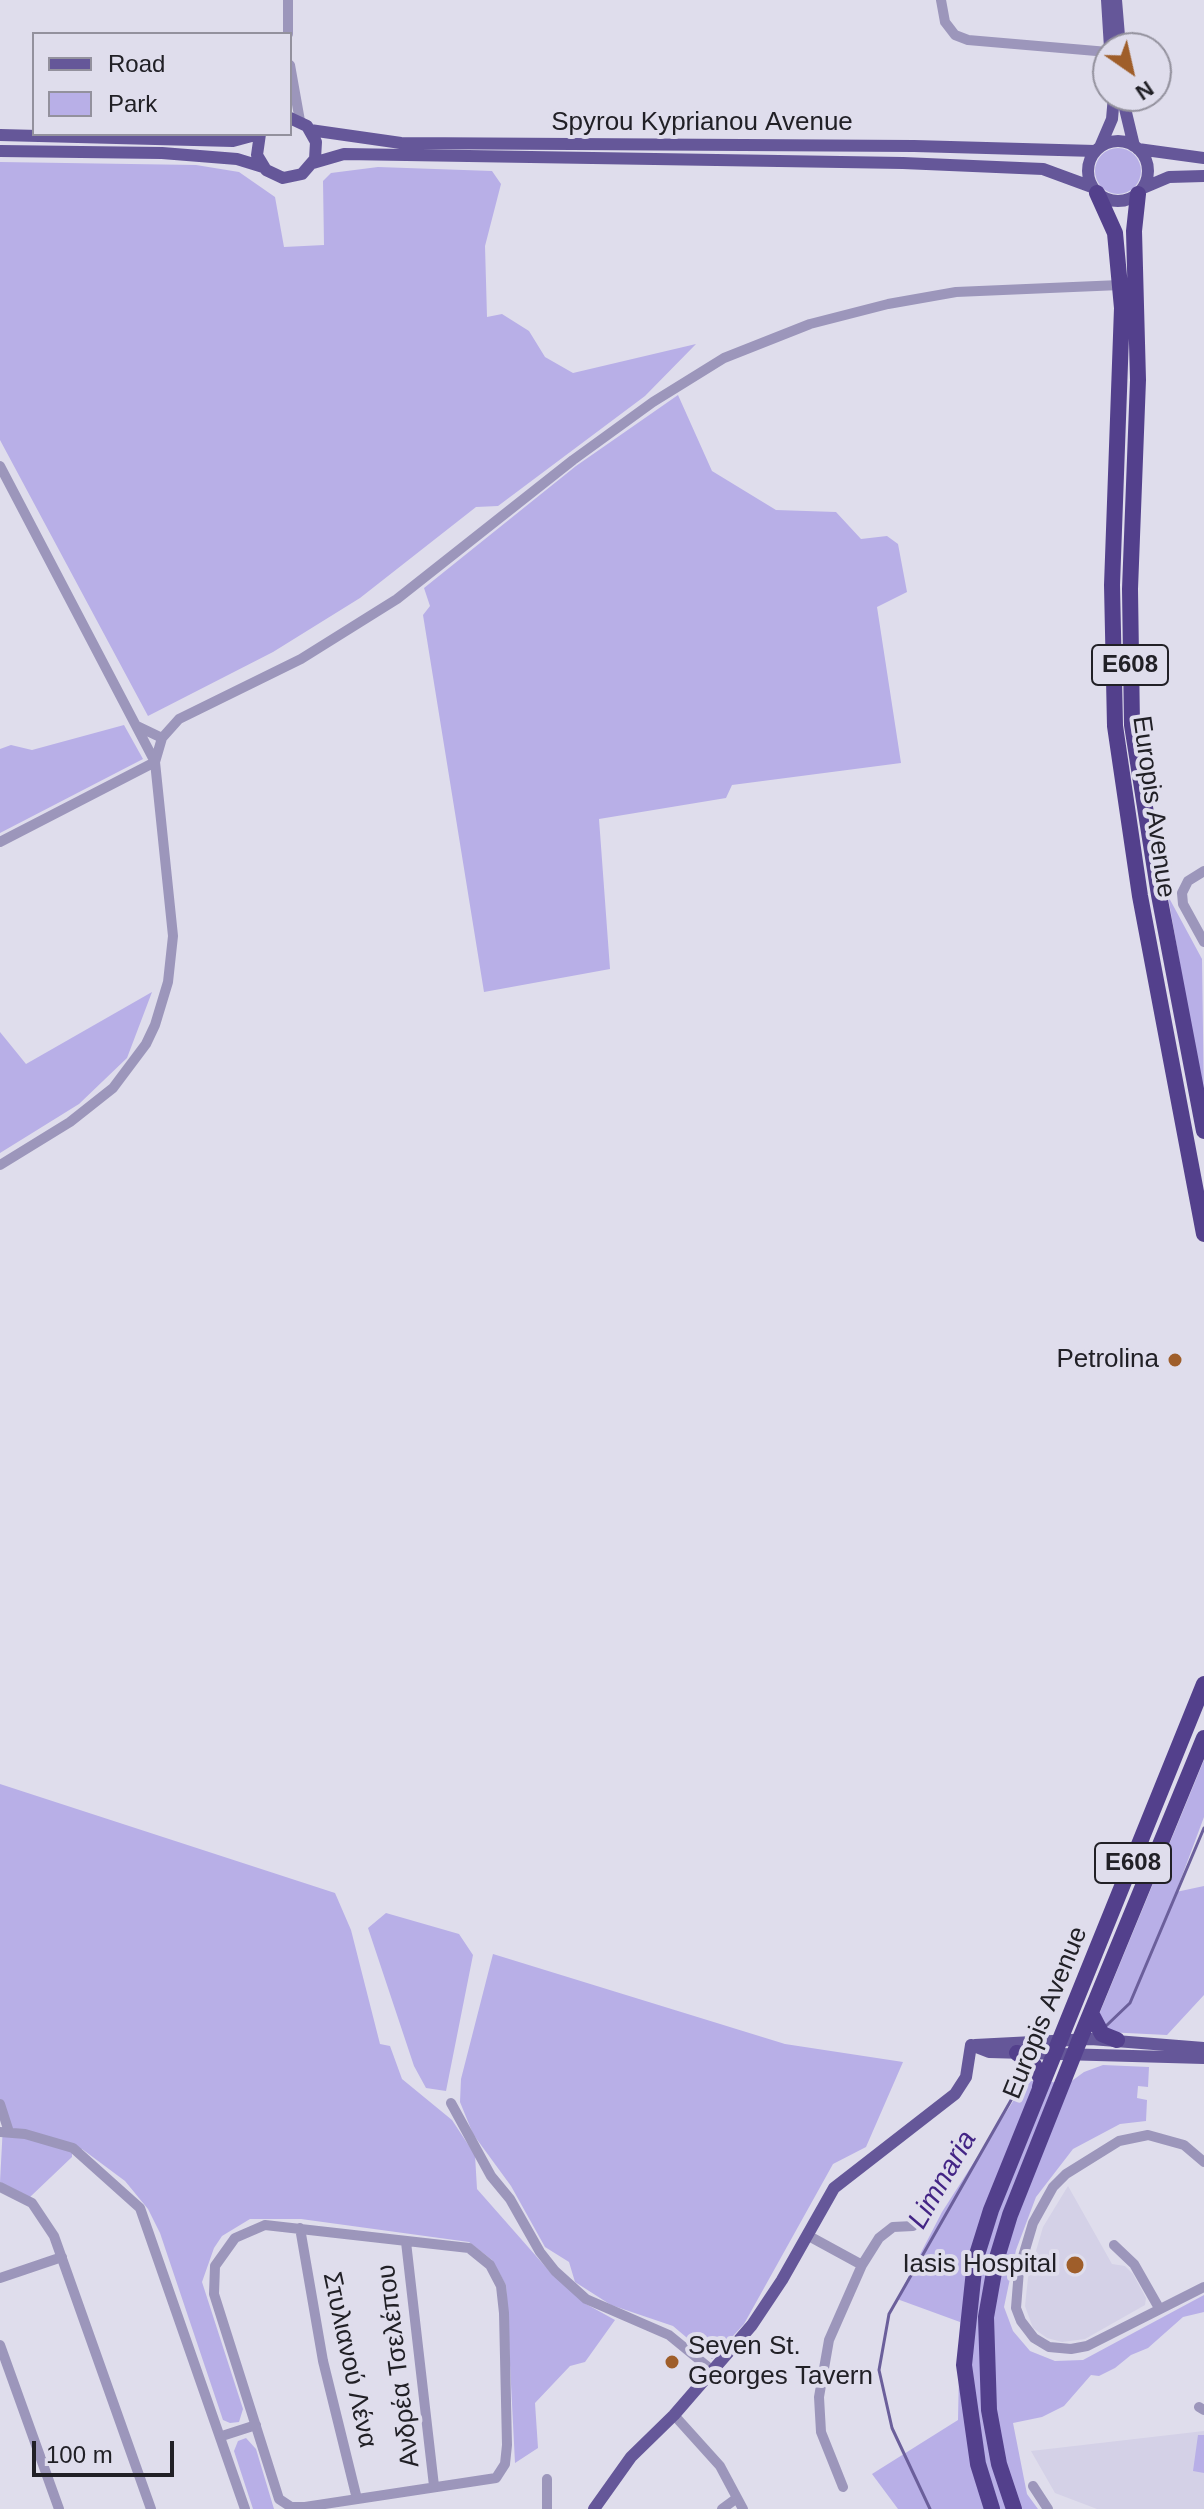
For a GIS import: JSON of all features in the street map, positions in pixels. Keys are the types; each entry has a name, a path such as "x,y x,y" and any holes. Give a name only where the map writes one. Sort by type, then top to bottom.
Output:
{"highway":[{"name":"Europis Avenue","path":"1094,190 1115,233 1120,285 1120,438 1112,599 1115,726 1140,896 1204,1234"},
{"name":"Europis Avenue","path":"1141,191 1134,231 1138,380 1130,589 1132,725 1159,895 1204,1131"},
{"name":"Europis Avenue","path":"992,2509 978,2464 964,2365 967,2312 975,2261 991,2210 1204,1684"},
{"name":"Europis Avenue","path":"1014,2509 999,2464 989,2410 986,2317 996,2261 1010,2215 1204,1738"},
{"path":"1092,2015 1102,2034 1117,2040"},
{"path":"1017,2053 1039,2073 1039,2093"}],"main road":[{"path":"1107,0 1108,32"},
{"path":"1116,0 1119,32"},
{"path":"1113,112 1088,169 1094,190 1118,202 1169,177 1204,176"},
{"path":"1126,112 1136,147 1148,167 1141,191"},
{"path":"295,120 310,130 317,146 313,163"},
{"name":"Spyrou Kyprianou Avenue","path":"310,130 407,143 1098,149"},
{"path":"0,135 32,136"},
{"path":"39,136 233,141 252,136"},
{"path":"260,136 257,151 263,167"},
{"path":"1098,149 1117,141 1204,158"},
{"path":"0,151 162,153 237,159 263,167"},
{"name":"Spyrou Kyprianou Avenue","path":"263,167 274,175 287,178 302,174 313,163 344,154 918,164 1043,169 1094,190"},
{"path":"1077,2047 1117,2040 1204,2048"},
{"path":"971,2045 1077,2047 1204,2058"},
{"path":"971,2045 989,2052 1017,2053 1058,2047"},
{"path":"594,2509 631,2457 674,2415 766,2306 841,2180 933,2114 955,2094 966,2077 971,2045"}],"street":[{"path":"288,0 288,32"},
{"path":"941,0 945,22 955,35 968,40 1092,49"},
{"path":"292,87 295,120"},
{"path":"0,842 155,762 162,738 179,719 301,659 397,599 573,460 653,402 724,358 810,324 915,299 956,292 1120,285"},
{"path":"0,466 155,762 173,936 168,982 155,1025 146,1044 113,1088 70,1122 0,1165"},
{"path":"137,726 162,738"},
{"path":"1204,871 1188,881 1182,893 1183,904 1204,942"},
{"path":"451,2103 491,2176 510,2199 540,2252 555,2271 586,2299 618,2316 669,2335 713,2371"},
{"path":"0,2104 4,2132 73,2148 140,2208 245,2509"},
{"path":"1204,2162 1184,2145 1148,2135 1119,2141 1086,2158 1053,2187 1040,2208 1019,2270 1016,2308 1026,2330 1041,2343 1058,2349 1079,2348 1204,2287"},
{"path":"0,2187 26,2199 42,2213 62,2257 151,2509"},
{"path":"843,2487 821,2432 822,2367 829,2340 862,2265 887,2231 904,2224 913,2226"},
{"path":"265,2225 300,2228 469,2248 490,2265 501,2286 507,2419 505,2464 496,2478 291,2507 279,2499 214,2294 215,2266 235,2238 248,2230 265,2225"},
{"name":"Στυλιανού Λένα","path":"300,2228 323,2361 357,2499"},
{"path":"807,2235 862,2265"},
{"name":"Ανδρέα Τσελέπου","path":"406,2242 434,2486"},
{"path":"1114,2245 1134,2264 1159,2308"},
{"path":"0,2278 62,2257"},
{"path":"0,2345 59,2509"},
{"path":"674,2415 710,2452 743,2509"},
{"path":"222,2436 256,2425"},
{"path":"547,2479 547,2509"},
{"path":"1033,2486 1048,2509"},
{"path":"722,2509 737,2498"}],"shaded area":[{"name":"Iasis Hospital","path":"1068,2186 1112,2264 1125,2266 1133,2274 1146,2298 1145,2305 1085,2339 1062,2342 1047,2338 1033,2328 1025,2306 1028,2278 1043,2227"},
{"path":"1204,2431 1204,2509 1097,2509 1055,2493 1031,2451"}],"green space":[{"path":"1118,148 1134,155 1141,171 1134,187 1118,194 1102,187 1095,171 1102,155"},
{"path":"0,162 196,165 239,172 275,197 284,247 324,245 323,181 331,173 378,167 492,171 501,184 485,246 487,317 502,314 529,331 545,357 573,373 696,344 645,396 498,506 476,507 360,598 273,652 148,716 0,440"},
{"path":"678,395 712,471 776,510 836,512 861,539 887,536 898,544 907,592 877,607 901,763 732,785 726,798 599,819 610,969 484,992 423,615 430,606 424,588 576,466"},
{"path":"124,725 143,759 0,833 0,749 11,745 32,750"},
{"path":"1168,896 1202,959 1204,1103"},
{"path":"152,992 127,1058 79,1104 0,1153 0,1032 26,1064"},
{"path":"1204,1760 1204,1817 1176,1892 1204,1886 1204,1995 1167,2035 1106,2032 1098,2017"},
{"path":"0,1784 335,1893 351,1930 380,2044 390,2046 402,2079 452,2120 475,2155 477,2189 551,2273 586,2304 615,2320 585,2362 570,2366 535,2403 538,2448 515,2463 506,2285 492,2260 469,2242 301,2219 250,2219 222,2236 214,2248 202,2282 243,2409 239,2422 230,2423 223,2420 160,2233 148,2209 125,2181 82,2149 72,2148 72,2157 30,2197 0,2182 3,2125 0,2118"},
{"path":"386,1913 459,1934 473,1955 446,2091 426,2088 414,2066 368,1928"},
{"path":"493,1954 785,2044 903,2062 866,2147 833,2164 744,2324 712,2359 673,2326 611,2305 575,2282 569,2262 545,2247 511,2186 473,2134 460,2102 461,2079"},
{"path":"1103,2065 1149,2067 1148,2087 1138,2086 1137,2098 1147,2100 1146,2121 1120,2124 1073,2149 1036,2197 1016,2250 1004,2307 1013,2331 1030,2351 1055,2361 1083,2360 1204,2295 1204,2312 1183,2317 1148,2348 1099,2376 1091,2375 1064,2406 1042,2417 1013,2423 1027,2494 1038,2509 898,2509 872,2474 958,2420 960,2322 897,2299 942,2212 1019,2092 1031,2081 1069,2083 1084,2072"},
{"path":"1198,2435 1204,2435 1204,2473 1193,2471"},
{"path":"246,2438 256,2449 274,2509 253,2509 234,2451 238,2441"}],"waterway":[{"name":"Limnaria","path":"1107,2025 1130,2003 1204,1828"},
{"name":"Limnaria","path":"930,2509 892,2428 879,2370 889,2314 1014,2095"}],"place":[{"name":"Petrolina","path":"1175,1360"},
{"name":"Iasis Hospital","path":"1075,2265"},
{"name":"Seven St. Georges Tavern","path":"672,2362"}]}
